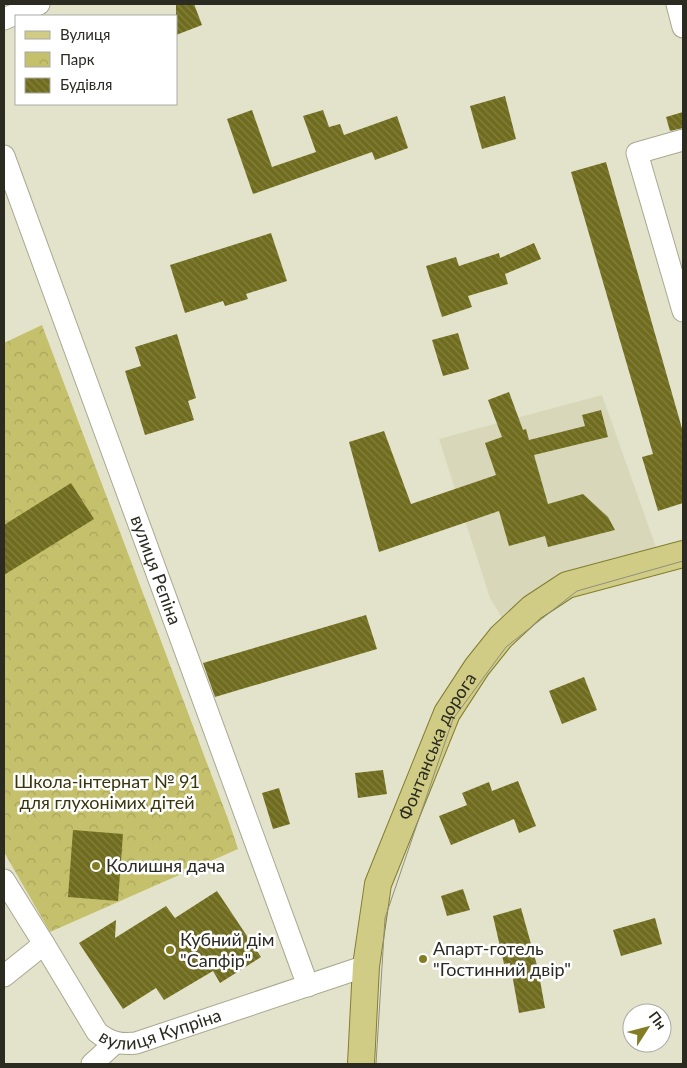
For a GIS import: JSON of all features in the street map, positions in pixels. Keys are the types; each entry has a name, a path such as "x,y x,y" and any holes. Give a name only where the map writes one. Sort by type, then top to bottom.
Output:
{"main road":[{"name":"Фонтанська дорога","path":"361,1064 366,966 378,884 447,713 477,667 501,637 532,608 567,585 683,554"}],"street":[{"path":"4,19 39,4"},
{"path":"677,4 683,27"},
{"path":"683,140 637,153 683,311"},
{"name":"вулиця Рєпіна","path":"4,156 308,986"},
{"name":"вулиця Купріна","path":"4,880 97,1032 105,1039 115,1043 136,1043 366,966"},
{"path":"4,976 44,944"},
{"path":"92,1064 115,1043"}],"shaded area":[{"path":"602,395 658,553 504,621 490,598 439,439"}],"green space":[{"name":"Школа-інтернат № 91 для глухонімих дітей","path":"42,325 238,849 50,932 4,852 4,343"}],"building":[{"path":"176,4 194,4 202,25 178,34 178,15 176,15"},
{"path":"505,96 516,139 482,149 470,106"},
{"path":"252,110 272,167 316,152 303,116 323,110 329,127 340,124 344,135 397,116 408,148 375,160 372,152 253,194 227,119"},
{"path":"683,112 683,128 670,131 666,117"},
{"path":"606,162 683,432 683,503 658,511 642,457 653,454 571,172"},
{"path":"271,233 287,281 246,294 248,299 225,306 223,301 185,313 170,265"},
{"path":"534,243 541,259 505,274 508,284 468,296 472,307 442,317 426,266 456,257 459,266 499,253 500,258"},
{"path":"458,333 469,369 443,376 432,340"},
{"path":"177,334 196,398 188,401 194,420 145,435 125,371 141,366 135,347"},
{"path":"509,392 523,430 526,429 529,440 585,426 582,415 601,410 608,437 534,455 548,504 583,494 608,517 615,530 548,547 545,536 509,546 499,511 379,552 349,442 384,431 411,504 496,475 485,443 502,437 488,400"},
{"path":"71,483 94,519 4,575 4,525"},
{"path":"366,615 377,649 215,697 203,663"},
{"path":"584,677 597,710 562,724 549,691"},
{"path":"383,770 387,794 358,798 355,773"},
{"path":"518,781 536,826 519,833 514,819 451,845 439,816 467,805 462,793 489,782 492,791"},
{"path":"279,788 290,824 273,829 262,793"},
{"name":"Колишня дача","path":"73,830 123,834 118,901 68,897"},
{"path":"463,889 470,910 447,916 441,896"},
{"name":"Кубний дім \"Сапфір\"","path":"217,891 261,957 220,983 213,971 164,1000 156,988 123,1009 79,943 116,920 115,938 166,906 175,918"},
{"path":"521,908 538,969 545,1008 519,1013 510,963 504,964 493,916"},
{"path":"655,918 662,944 621,956 613,930"}],"tram line":[{"path":"376,1064 385,918 453,719 506,647 577,591 683,561"}],"place":[{"name":"Колишня дача","path":"96,866"},
{"name":"Кубний дім \"Сапфір\"","path":"170,950"},
{"name":"Апарт-готель \"Гостинний двір\"","path":"423,959"}]}
